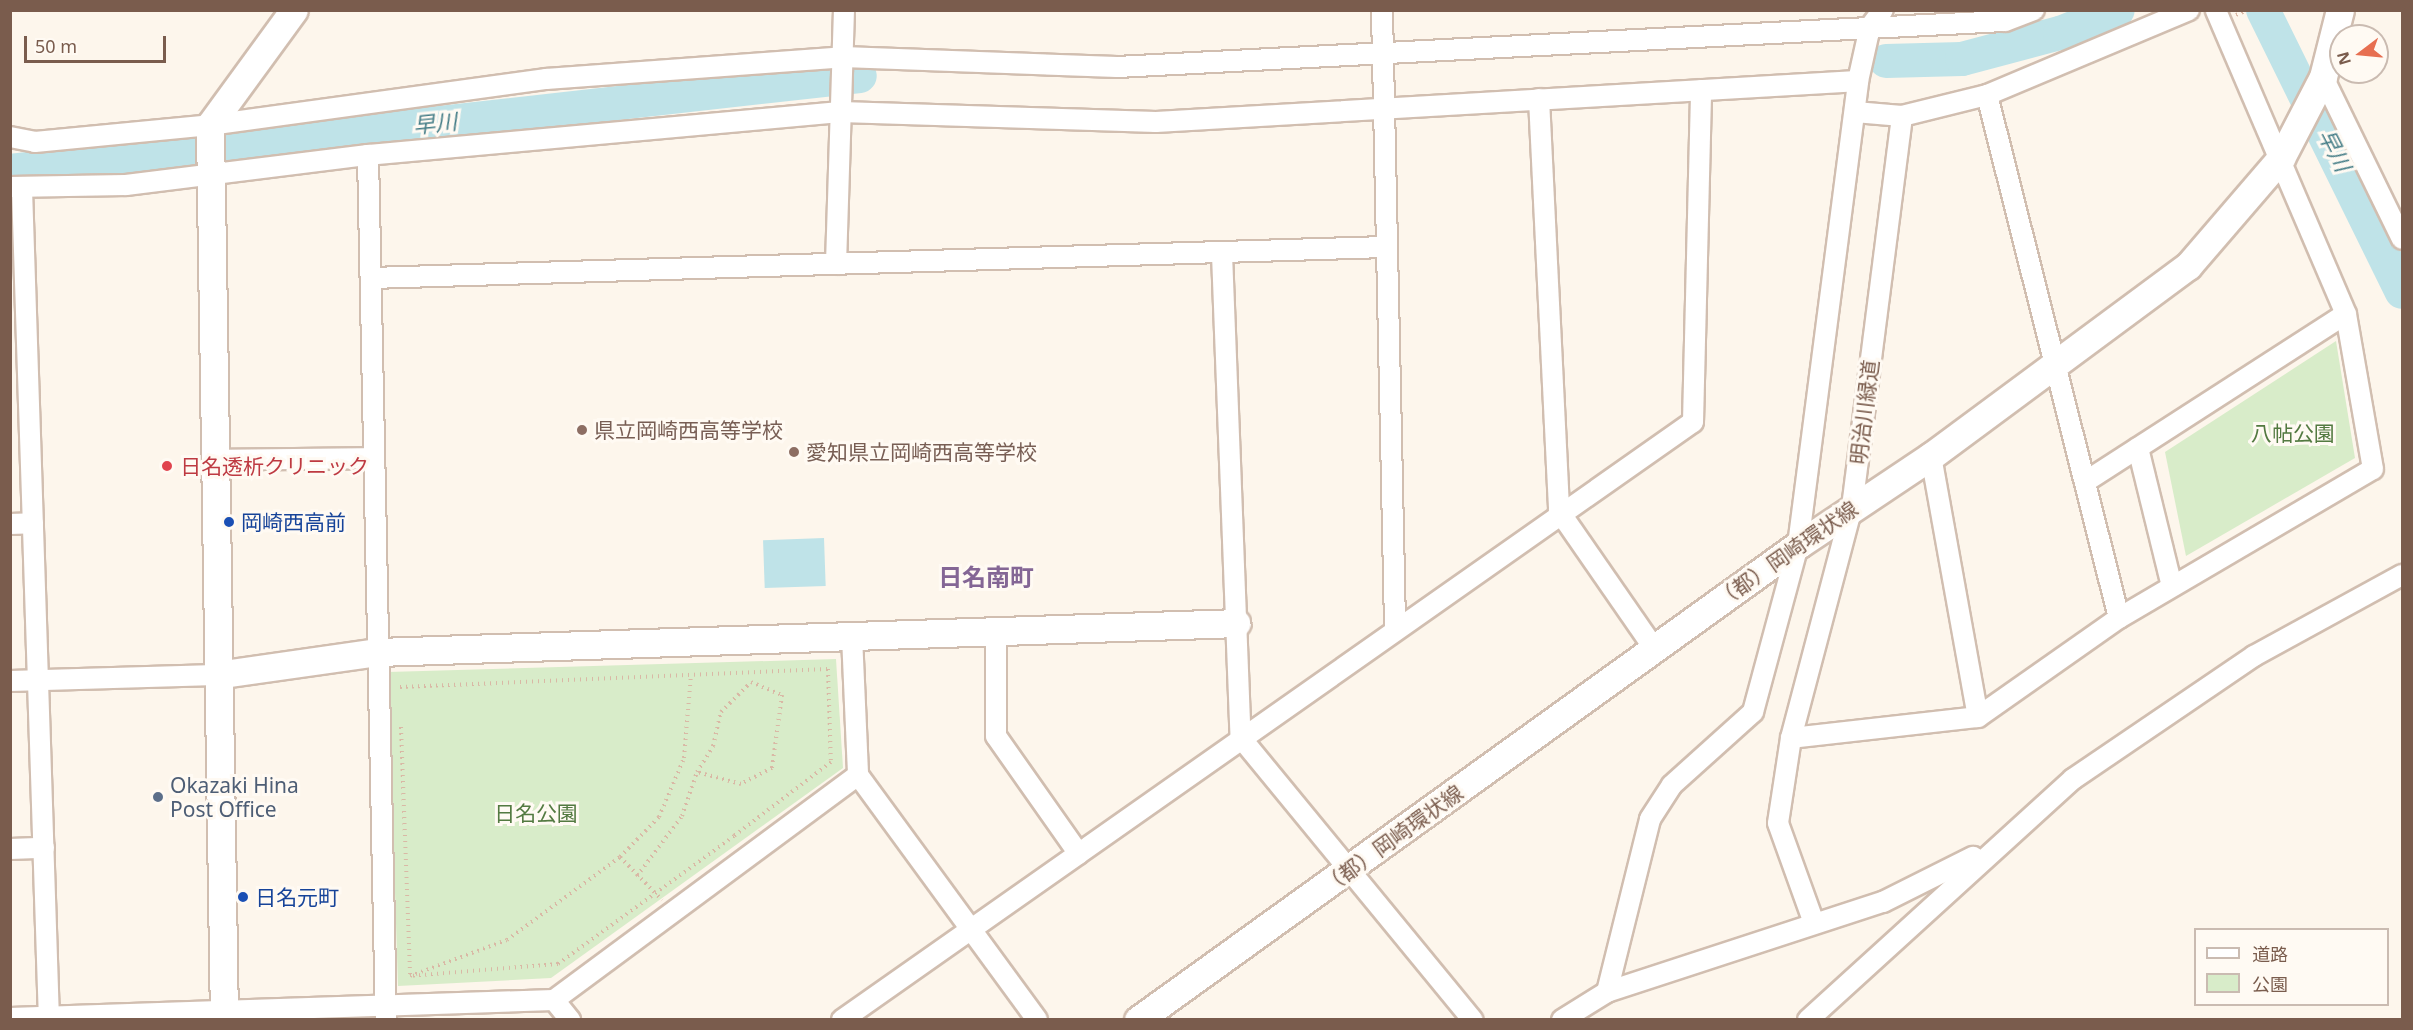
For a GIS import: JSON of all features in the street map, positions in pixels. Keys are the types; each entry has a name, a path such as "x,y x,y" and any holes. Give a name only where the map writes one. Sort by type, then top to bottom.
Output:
{"street":[{"path":"224,1016 216,675 210,125 294,10"},
{"path":"836,264 844,10"},
{"path":"1382,10 1383,247 1395,627"},
{"path":"1607,992 1650,819 1672,785 1753,712 1798,545 1858,81 1870,27 1883,10"},
{"path":"10,137 35,142 210,125 546,79 843,57 1117,67 2005,21 2034,10"},
{"path":"1854,112 1902,116 1987,95 2188,10"},
{"path":"1791,738 1978,717 2119,618 2373,469 2346,314 2216,10"},
{"name":"（都）岡崎環状線","path":"1138,1020 1349,872 1798,545 1931,456 2188,266 2281,158 2323,77 2340,10"},
{"path":"2323,77 2401,231"},
{"path":"49,1018 33,523 19,366 16,188 126,185 368,155 841,112 1156,122 1858,81"},
{"path":"842,1020 1079,854 1559,511 1693,422 1701,90"},
{"path":"1987,95 2119,618"},
{"path":"1539,99 1559,511 1654,648"},
{"name":"明治川緑道","path":"1814,923 1778,823 1791,738 1852,507 1902,116"},
{"path":"368,155 386,1013"},
{"path":"370,278 1222,254 1383,247"},
{"path":"1222,254 1241,738 1473,1020"},
{"path":"2085,482 2346,314"},
{"path":"2138,448 2172,586"},
{"path":"1931,456 1978,717"},
{"path":"214,460 374,458"},
{"path":"10,524 33,523"},
{"path":"1808,1020 2073,779 2254,656 2403,575"},
{"path":"10,681 216,675 378,651 1237,623"},
{"path":"996,631 996,736 1079,854"},
{"path":"852,636 858,775 1037,1020"},
{"path":"10,1017 386,1013 555,1000 858,775"},
{"path":"1562,1020 1607,992 1883,902 1999,844"},
{"path":"10,849 44,848"},
{"path":"555,1000 570,1020"}],"path":[{"path":"400,694 399,683 828,669 831,762 558,964 410,976"},
{"path":"410,976 507,940 620,857 659,817 684,758 691,674"},
{"path":"637,877 682,816 697,772 713,746 721,712 751,682 783,695 772,768 741,784 697,772"},
{"path":"401,718 410,976"},
{"path":"620,857 673,911"}],"green space":[{"name":"八帖公園","path":"2336,341 2355,458 2186,556 2165,452"},
{"name":"日名公園","path":"836,659 843,768 551,978 398,986 388,672"}],"water":[{"path":"824,538 826,586 765,588 763,540"}],"waterway":[{"name":"早川","path":"1886,61 1962,59 2060,33 2118,10"},
{"name":"早川","path":"2263,10 2402,292"},
{"name":"早川","path":"10,171 860,76"}],"place":[{"name":"県立岡崎西高等学校","path":"582,430"},
{"name":"愛知県立岡崎西高等学校","path":"794,452"},
{"name":"日名透析クリニック","path":"167,466"},
{"name":"岡崎西高前","path":"229,522"},
{"name":"Okazaki Hina Post Office","path":"158,797"},
{"name":"日名元町","path":"243,897"}],"district":[{"name":"日名南町","path":"986,577"}]}
